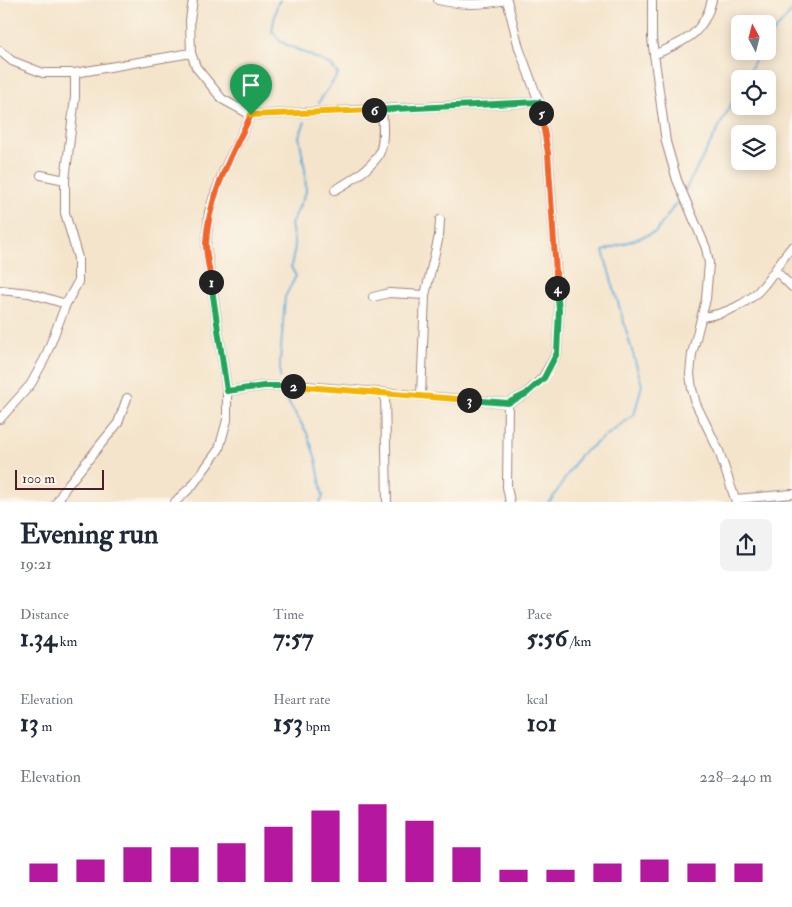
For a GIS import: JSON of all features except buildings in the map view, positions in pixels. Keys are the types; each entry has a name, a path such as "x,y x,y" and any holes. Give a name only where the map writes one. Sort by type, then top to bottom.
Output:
{"street":[{"path":"193,0 190,20 191,53 196,67 222,100 251,115 539,102"},
{"path":"227,391 264,386 305,386 508,403 526,394 544,378 557,353 559,310 548,153 539,102 519,48 506,0 493,3 470,4 438,0"},
{"path":"652,0 654,55 668,154 708,256 708,285 692,354 690,374 696,404 719,451 735,500 792,494"},
{"path":"654,55 694,34 704,23 712,0"},
{"path":"709,9 716,0"},
{"path":"0,51 12,61 43,73 75,73 191,53"},
{"path":"0,418 31,384 45,358 66,304 78,282 78,258 65,213 65,180 75,73"},
{"path":"335,190 356,178 378,155 383,133 382,110"},
{"path":"174,502 192,486 219,449 227,420 227,391 206,246 208,220 224,170 251,115"},
{"path":"41,175 65,180"},
{"path":"422,396 425,295 439,236 440,220"},
{"path":"702,317 723,312 749,299 760,290 792,247"},
{"path":"775,270 792,288"},
{"path":"0,290 29,293 66,304"},
{"path":"373,297 389,293 425,295"},
{"path":"385,394 387,502"},
{"path":"57,502 66,487 118,423 127,398"},
{"path":"508,403 507,487 510,502"}],"waterway":[{"path":"280,0 277,5 272,31 281,42 331,65 338,74 319,102"},
{"path":"776,30 792,11"},
{"path":"750,70 755,60"},
{"path":"684,192 731,105"},
{"path":"280,378 285,297 296,276 291,267 295,247 291,224 306,192 305,169 299,136 305,122"},
{"path":"548,502 552,499 580,455 634,415 642,385 603,251 656,232 681,196"},
{"path":"282,392 307,433 316,459 323,497 320,502"}],"route":[{"path":"539,102 548,153 559,310 557,353 544,378 526,394 508,403 305,386 264,386 227,391 206,246 209,212 214,196 224,170 251,115 539,102"}]}
